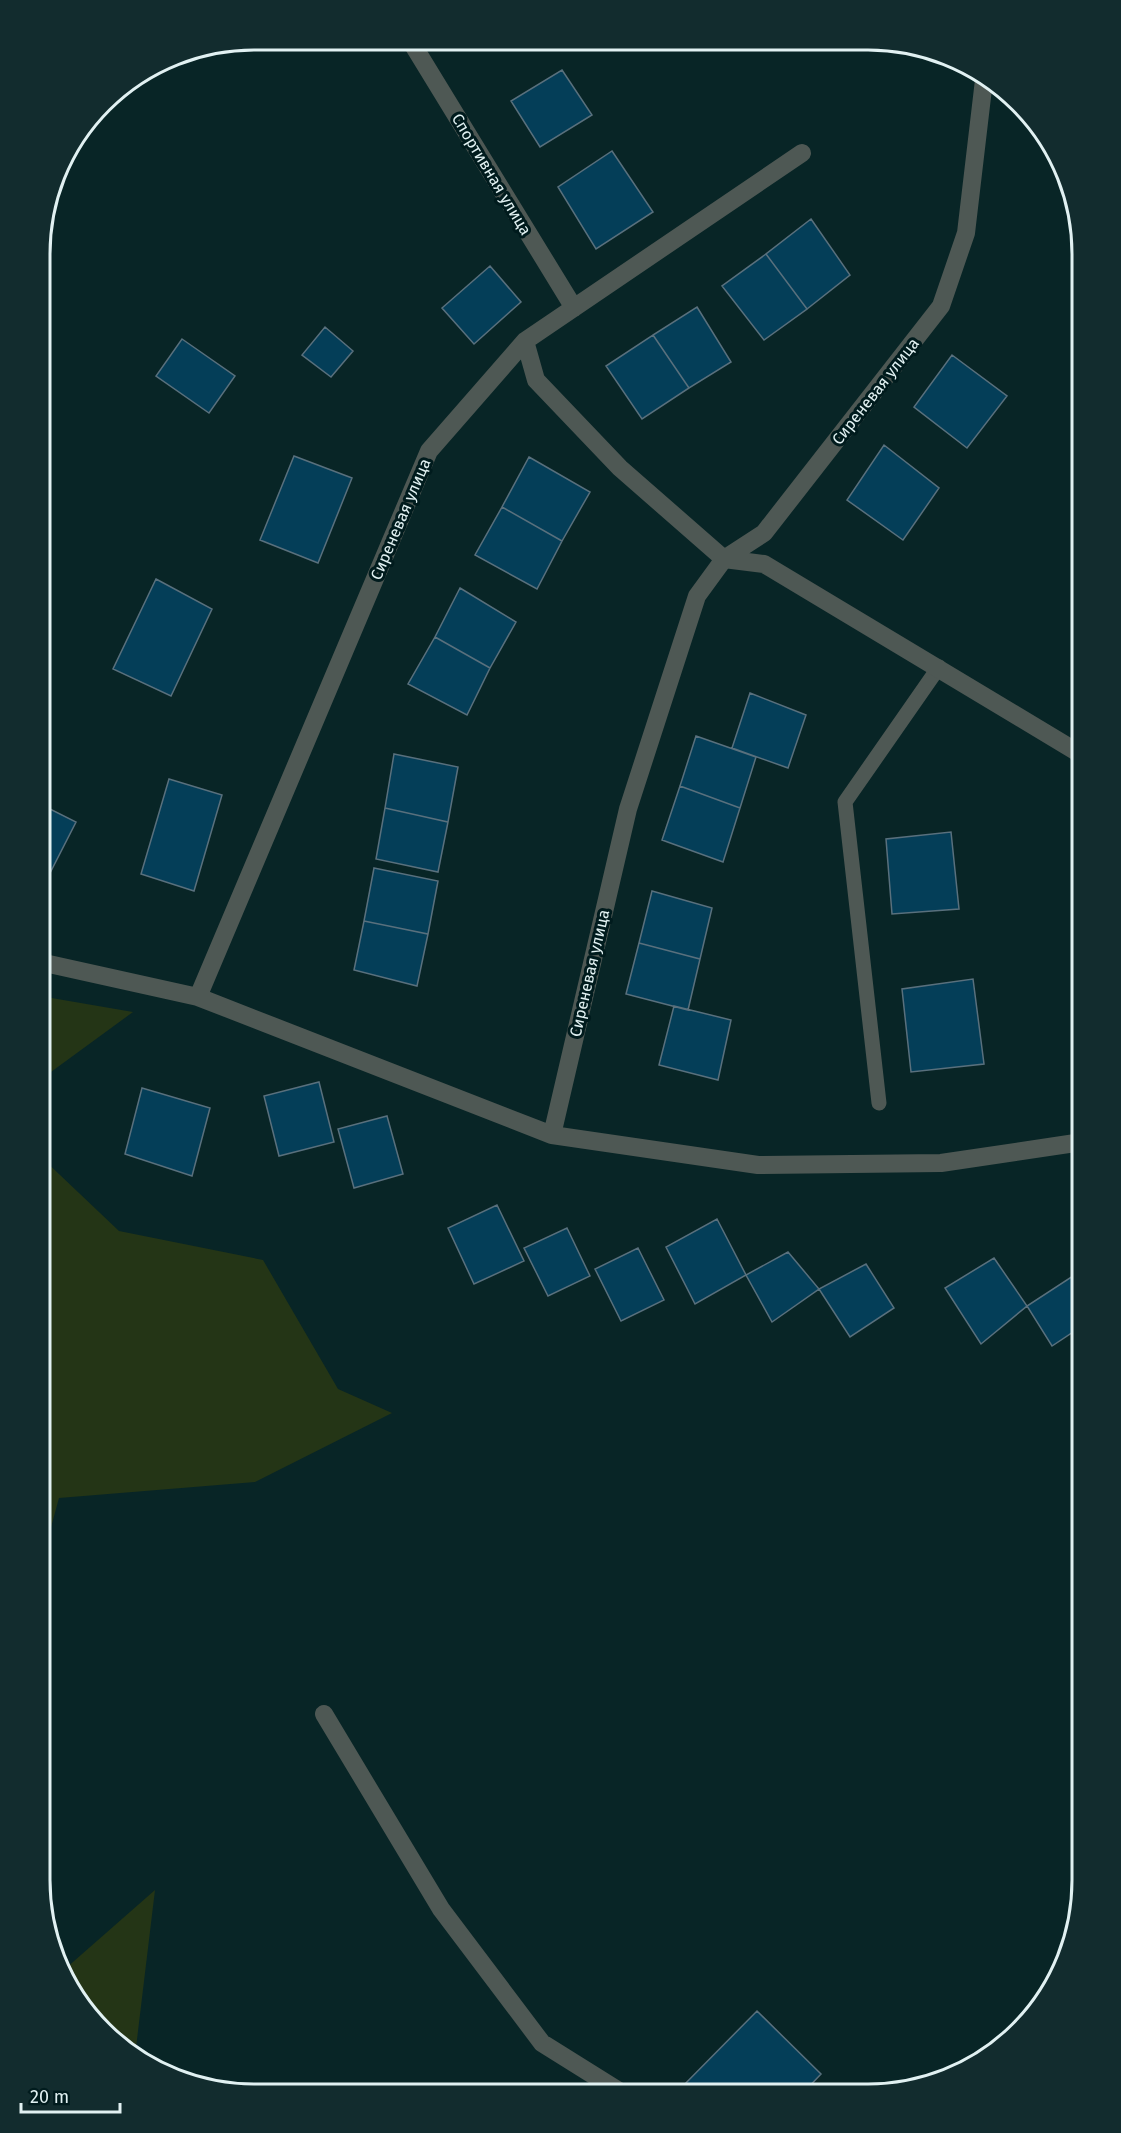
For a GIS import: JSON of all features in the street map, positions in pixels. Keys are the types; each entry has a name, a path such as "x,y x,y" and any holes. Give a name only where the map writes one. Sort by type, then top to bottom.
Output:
{"street":[{"name":"Спортивная улица","path":"416,50 574,308"},
{"name":"Сиреневая улица","path":"552,1135 628,809 697,597 724,559 764,533 941,306 966,233 983,86"},
{"name":"Сиреневая улица","path":"198,998 429,451 525,341 802,153"},
{"path":"525,341 536,380 620,468 724,559 764,564 1072,749"},
{"path":"50,964 198,998 552,1135 758,1164 941,1163 1071,1144"},
{"path":"324,1714 441,1910 542,2043 608,2084"}],"lane":[{"path":"879,1103 845,802 939,667"}],"green space":[{"path":"50,998 133,1012 50,1073"},
{"path":"50,1165 119,1231 263,1260 338,1389 392,1413 255,1482 59,1498 50,1531"},
{"path":"155,1890 136,2046 100,2014 84,1993 69,1965"}],"building":[{"path":"562,70 592,115 540,147 511,101"},
{"path":"612,151 653,212 596,249 558,187"},
{"path":"811,219 850,275 807,309 766,254"},
{"path":"766,254 807,309 764,340 722,286"},
{"path":"490,266 521,302 474,344 442,308"},
{"path":"697,307 731,362 689,388 653,335"},
{"path":"325,327 353,351 331,377 302,355"},
{"path":"653,335 689,388 642,419 606,366"},
{"path":"182,339 235,376 209,413 156,376"},
{"path":"952,355 1007,396 967,448 914,407"},
{"path":"884,445 939,488 903,540 847,500"},
{"path":"294,456 352,478 318,563 260,540"},
{"path":"529,457 590,492 562,541 502,507"},
{"path":"502,507 562,541 537,589 475,555"},
{"path":"156,579 212,609 171,696 113,669"},
{"path":"460,588 516,622 490,668 435,637"},
{"path":"435,637 490,668 467,715 408,684"},
{"path":"750,693 806,715 788,768 732,748"},
{"path":"696,736 756,757 740,808 680,786"},
{"path":"394,754 458,767 448,822 385,808"},
{"path":"169,779 222,795 194,891 141,874"},
{"path":"680,786 740,808 723,862 662,840"},
{"path":"385,808 448,822 438,872 376,859"},
{"path":"50,809 76,822 50,873"},
{"path":"951,832 959,909 892,914 886,839"},
{"path":"374,868 438,881 428,934 364,921"},
{"path":"652,891 712,908 700,959 639,943"},
{"path":"364,921 428,934 417,986 354,970"},
{"path":"639,943 700,959 688,1010 626,994"},
{"path":"973,979 984,1064 911,1072 902,989"},
{"path":"674,1006 731,1020 718,1080 659,1065"},
{"path":"319,1082 334,1142 279,1156 264,1096"},
{"path":"142,1088 210,1108 192,1176 125,1154"},
{"path":"387,1116 403,1174 354,1188 338,1129"},
{"path":"497,1205 524,1261 474,1284 448,1228"},
{"path":"717,1219 746,1275 695,1304 666,1247"},
{"path":"567,1228 590,1276 548,1296 524,1248"},
{"path":"638,1248 664,1300 621,1321 595,1269"},
{"path":"788,1252 819,1289 772,1322 746,1275"},
{"path":"994,1258 1027,1306 981,1344 945,1288"},
{"path":"866,1264 894,1308 850,1337 819,1289"},
{"path":"1071,1277 1071,1333 1052,1346 1027,1306"},
{"path":"757,2011 821,2074 812,2084 685,2084"}]}
